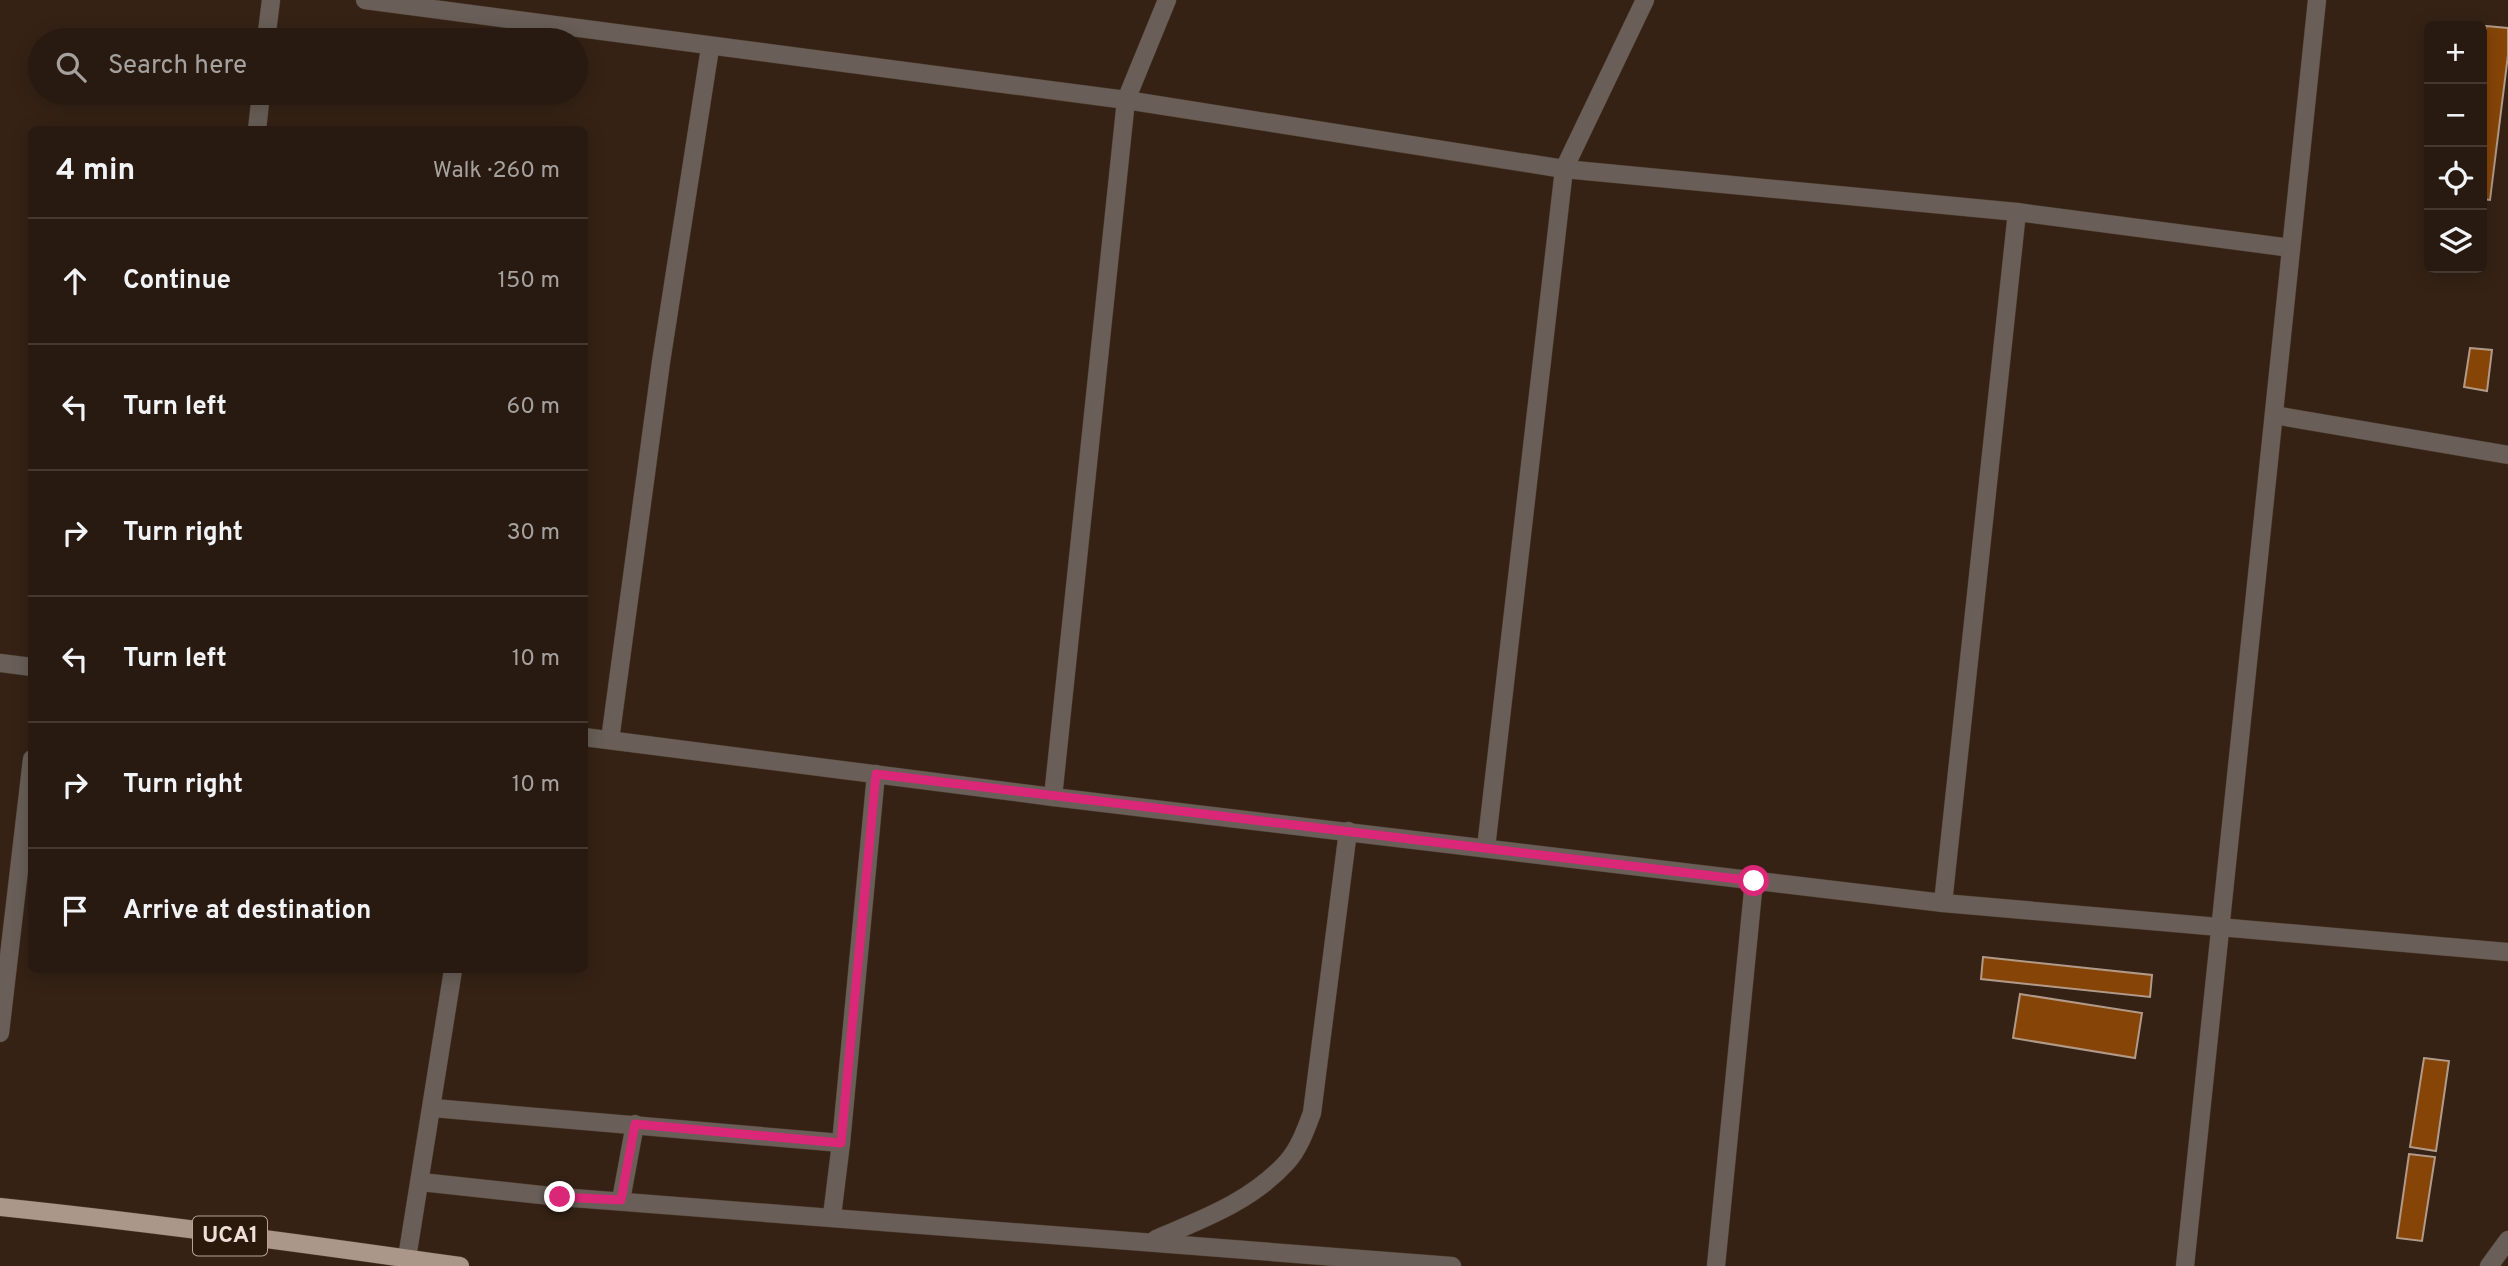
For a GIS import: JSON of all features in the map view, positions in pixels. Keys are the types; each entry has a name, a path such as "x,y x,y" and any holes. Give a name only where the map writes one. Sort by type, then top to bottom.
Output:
{"main road":[{"name":"UCA1","path":"0,1207 152,1223 208,1233 460,1266"}],"street":[{"path":"268,28 271,0"},
{"path":"365,0 566,28"},
{"path":"1053,797 1126,100 1167,0"},
{"path":"1486,848 1564,169 1645,0"},
{"path":"2185,1266 2317,0"},
{"path":"588,31 1126,100 1564,169 2017,212 2291,248"},
{"path":"610,740 661,362 710,48"},
{"path":"257,126 260,105"},
{"path":"1943,903 2017,212"},
{"path":"2274,415 2508,455"},
{"path":"0,663 28,666"},
{"path":"588,737 1053,797 1943,903 2508,952"},
{"path":"832,1216 876,774"},
{"path":"0,1033 28,793"},
{"path":"1151,1241 1220,1212 1259,1187 1289,1161 1301,1139 1312,1113 1348,831"},
{"path":"1716,1266 1754,881"},
{"path":"407,1258 453,973"},
{"path":"433,1108 841,1143"},
{"path":"621,1200 635,1124"},
{"path":"421,1182 1452,1266"},
{"path":"2488,1266 2508,1240"}],"building":[{"path":"2487,26 2508,28 2508,55 2490,200 2487,200"},
{"path":"2470,348 2492,350 2487,391 2464,387"},
{"path":"1983,957 2152,975 2150,997 1981,979"},
{"path":"2020,994 2142,1013 2135,1058 2013,1038"},
{"path":"2424,1058 2449,1061 2436,1151 2410,1147"},
{"path":"2409,1154 2435,1157 2422,1241 2397,1238"}],"route":[{"path":"560,1197 621,1200 635,1124 841,1143 876,774 1754,881"}]}
